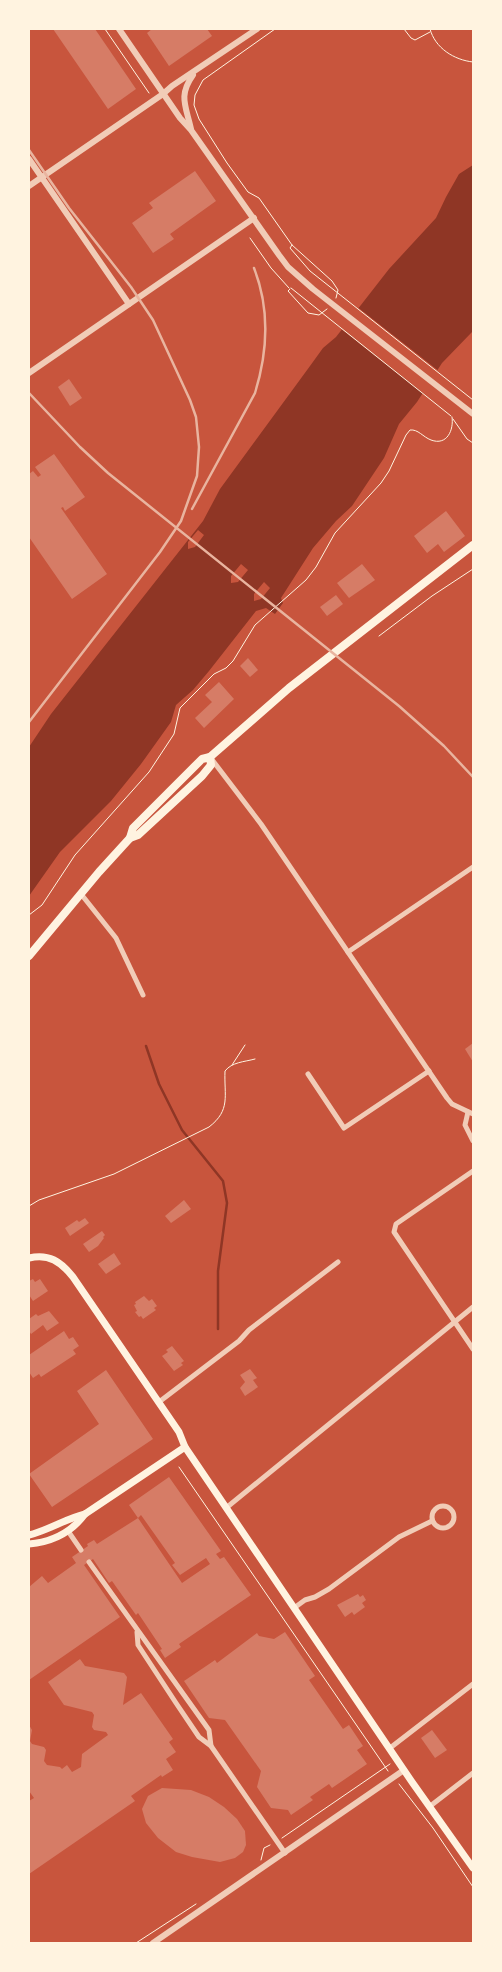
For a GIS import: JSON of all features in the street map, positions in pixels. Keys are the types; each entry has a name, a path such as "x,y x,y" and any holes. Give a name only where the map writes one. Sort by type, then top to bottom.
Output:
{"main road":[{"path":"130,838 133,828 202,759 210,757 301,679 473,545"},
{"path":"29,956 130,838 138,834 202,776 211,765 210,757"},
{"path":"29,1258 46,1256 61,1263 73,1277 179,1432 185,1447 226,1508 429,1807 473,1868"},
{"path":"29,1544 47,1541 68,1531 85,1514 185,1447"},
{"path":"29,1534 46,1530 73,1517 85,1514"}],"street":[{"path":"118,29 288,267 313,289 473,414"},
{"path":"29,186 172,86 258,29"},
{"path":"191,130 185,110 184,93 187,84 197,70"},
{"path":"29,159 129,304"},
{"path":"29,373 254,218"},
{"path":"210,757 261,824 452,1104 471,1113 465,1126 473,1141"},
{"path":"348,952 473,867"},
{"path":"81,894 116,938 143,995"},
{"path":"308,1074 344,1128 429,1071"},
{"path":"473,1171 401,1221 394,1228 395,1236 473,1349"},
{"path":"159,1402 239,1341 248,1330 338,1262"},
{"path":"226,1508 473,1307"},
{"path":"447,1506 454,1514 452,1523 448,1526 438,1527 432,1521 433,1511 437,1507 447,1506"},
{"path":"294,1608 305,1600 329,1589 399,1537 432,1521"},
{"path":"68,1531 81,1550"},
{"path":"89,1562 137,1632 150,1646 209,1730 211,1746"},
{"path":"137,1632 138,1645 176,1704 199,1737 211,1746 285,1853"},
{"path":"390,1748 473,1684"},
{"path":"153,1943 404,1770"},
{"path":"429,1807 473,1774"}],"path":[{"path":"105,29 154,100"},
{"path":"266,209 259,198 248,192 199,119 194,105 195,95 203,80 275,29"},
{"path":"404,29 415,40 431,32"},
{"path":"430,29 437,42 448,53 462,60 473,62"},
{"path":"250,238 271,268 290,289 291,287 446,410 467,439 473,443"},
{"path":"292,245 290,248 301,262 320,280 473,400"},
{"path":"29,915 42,905 75,855 150,772 174,734 180,708 214,674 226,668 234,661 255,625 306,580 316,567 335,532 389,471 410,430 414,430 431,440 439,441 447,438 453,429 452,417"},
{"path":"379,636 432,596 473,569"},
{"path":"29,1206 39,1200 114,1174 204,1129 222,1115 225,1107 225,1072 232,1066 245,1045"},
{"path":"232,1066 255,1059"},
{"path":"179,1467 385,1767 433,1828 473,1887"},
{"path":"256,1864 262,1860 264,1848 385,1767"},
{"path":"136,1943 198,1902"}],"shaded area":[{"path":"473,165 473,331 442,363 417,402 399,424 384,458 352,506 336,521 313,548 281,598 283,603 275,614 266,608 256,611 193,690 176,705 171,722 141,764 111,801 60,852 29,896 29,747 51,714 203,521 220,489 323,348 336,337 389,269 436,218 459,174","holes":["198,530 204,535 195,547 188,549 188,542","241,564 248,570 238,582 231,583 231,576","264,582 270,588 261,599 254,601 254,594"]}],"pier":[{"path":"356,306 440,372 425,395 340,328"}],"building":[{"path":"53,29 95,29 136,89 108,109"},
{"path":"152,29 207,29 212,36 169,66 147,33"},
{"path":"195,171 216,201 170,234 174,239 153,253 132,223 153,208 149,203"},
{"path":"69,379 82,398 70,406 58,387"},
{"path":"54,454 85,497 65,511 63,507 61,508 107,574 72,599 29,537 29,474 33,471 38,477 41,475 35,467"},
{"path":"446,511 465,536 444,552 438,544 427,553 414,536"},
{"path":"362,564 375,580 349,598 337,583"},
{"path":"336,595 343,604 327,616 320,607"},
{"path":"248,658 258,670 250,677 240,666"},
{"path":"219,682 234,699 204,728 195,718 212,702 205,695"},
{"path":"473,1043 473,1062 465,1049"},
{"path":"184,1200 191,1209 171,1223 165,1216"},
{"path":"85,1218 89,1223 70,1236 65,1228 77,1220 79,1222"},
{"path":"102,1231 105,1235 104,1238 98,1246 89,1252 83,1244"},
{"path":"114,1253 121,1264 106,1274 98,1264"},
{"path":"33,1279 35,1282 40,1279 48,1291 33,1301 29,1295 29,1281"},
{"path":"144,1296 149,1301 152,1299 157,1306 154,1308 156,1310 143,1319 135,1312 137,1311 134,1305 136,1304 135,1302"},
{"path":"49,1311 59,1323 47,1331 43,1325 31,1334 29,1331 29,1319 36,1314 38,1316"},
{"path":"64,1331 69,1339 73,1337 79,1346 73,1350 76,1354 41,1377 39,1374 33,1378 29,1372 29,1355"},
{"path":"172,1346 184,1361 181,1363 183,1365 174,1371 162,1356"},
{"path":"250,1369 257,1378 253,1380 258,1387 245,1396 240,1388 245,1382 240,1375"},
{"path":"106,1370 153,1439 52,1507 29,1474 99,1424 77,1391"},
{"path":"169,1477 221,1551 216,1554 220,1559 224,1557 251,1595 179,1644 181,1647 165,1658 160,1650 162,1649 138,1613 136,1615 112,1581 109,1583 93,1559 84,1565 120,1617 29,1680 29,1587 42,1576 48,1583 76,1563 72,1557 88,1546 87,1544 94,1540 97,1544 138,1518 129,1505","holes":["141,1515 175,1563 172,1565 180,1575 206,1558 210,1564 182,1583 138,1518"]},
{"path":"358,1594 360,1597 363,1595 366,1600 362,1603 365,1607 354,1615 352,1612 345,1617 337,1605"},
{"path":"285,1632 315,1676 309,1680 343,1729 349,1725 363,1746 357,1750 367,1764 332,1788 329,1784 310,1797 313,1800 291,1815 288,1810 271,1808 257,1787 261,1771 225,1720 209,1718 184,1681 215,1660 217,1663 257,1633 259,1636 274,1639"},
{"path":"80,1659 85,1666 124,1673 127,1677 123,1705 141,1693 173,1739 169,1742 176,1752 166,1759 173,1770 162,1777 161,1775 131,1796 135,1801 29,1874 29,1801 34,1798 29,1791 29,1725 32,1730 30,1741 32,1744 44,1747 46,1750 44,1761 47,1765 62,1769 67,1765 72,1772 81,1767 82,1754 108,1735 106,1732 94,1730 92,1727 94,1715 92,1712 64,1705 48,1682"},
{"path":"432,1730 447,1750 435,1758 421,1738"},
{"path":"162,1788 191,1790 209,1797 224,1807 237,1819 245,1831 246,1845 243,1852 235,1858 220,1862 176,1852 158,1838 146,1823 142,1809 148,1796"}],"waterway":[{"path":"146,1046 159,1084 182,1130 223,1181 227,1203 218,1271 218,1329"}],"railway":[{"path":"29,150 69,208 131,287 153,320 190,400 196,417 199,447 197,476 181,521 160,552 29,722"},
{"path":"192,509 255,393 263,362 265,314 263,299 254,268"},
{"path":"29,393 80,447 108,473 399,706 444,746 473,777"}]}
